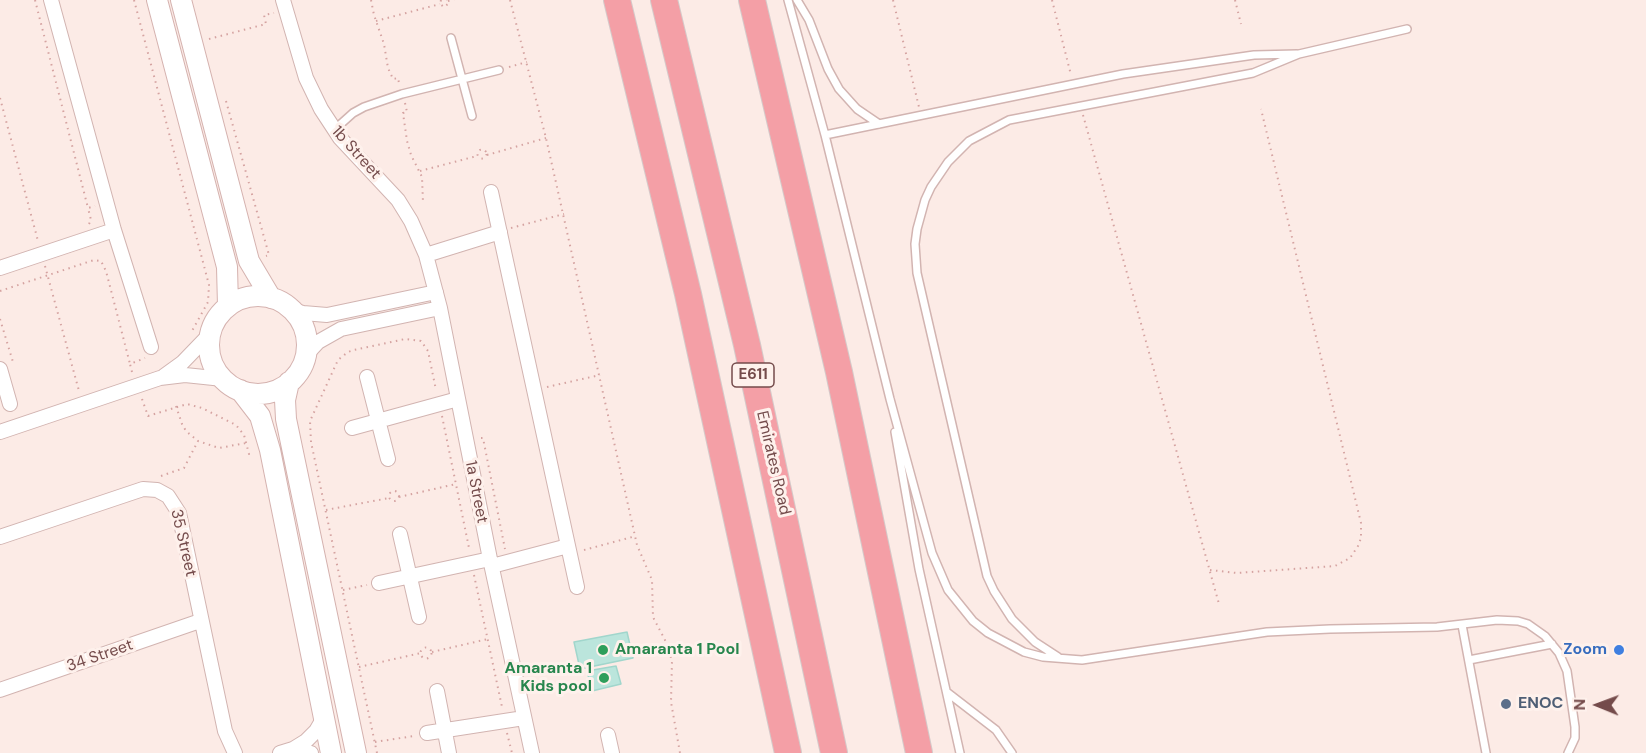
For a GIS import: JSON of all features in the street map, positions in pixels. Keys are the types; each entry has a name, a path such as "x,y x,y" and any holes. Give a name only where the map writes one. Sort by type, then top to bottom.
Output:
{"highway":[{"path":"617,0 688,294 788,753"},
{"name":"Emirates Road","path":"664,0 747,345 834,753"},
{"path":"752,0 839,372 919,753"}],"street":[{"path":"51,0 114,230 151,347"},
{"path":"157,0 227,267 228,306"},
{"path":"181,0 249,261 271,298"},
{"name":"1b Street","path":"284,5 309,86 321,110 334,130 390,190 405,210 417,232"},
{"path":"491,192 577,587"},
{"path":"0,268 114,230"},
{"name":"1a Street","path":"417,232 426,255 440,308 532,753"},
{"path":"426,255 500,232"},
{"path":"0,432 159,378 182,363 201,334 228,306 244,298 262,296 271,298 292,310 327,315 436,292"},
{"path":"305,356 318,342 341,329 440,308"},
{"path":"240,390 261,394 281,388 289,382 302,365 305,356 305,336 292,310"},
{"path":"201,334 217,371 223,379 240,390 260,416 270,450 331,753"},
{"path":"0,369 10,404"},
{"path":"159,378 198,375 223,379"},
{"path":"367,377 388,459"},
{"path":"289,382 285,409 356,753"},
{"path":"352,428 458,399"},
{"name":"35 Street","path":"0,537 137,491 150,489 163,493 173,501 179,513 225,731"},
{"path":"400,534 419,617"},
{"path":"379,583 569,550"},
{"name":"34 Street","path":"0,690 200,621"},
{"path":"437,691 449,753"},
{"path":"427,733 524,718"},
{"path":"287,751 311,736 323,719"},
{"path":"224,753 225,731"},
{"path":"225,731 235,753"},
{"path":"608,735 612,753"},
{"path":"287,751 311,753"}],"lane":[{"path":"788,0 825,135 890,399 932,553 948,590 959,606 988,633 1024,652 1062,660 1082,660 1215,639 1278,632 1462,625 1497,620 1518,621 1537,630 1552,644 1563,662 1569,680 1575,727 1575,738 1568,753"},
{"path":"797,0 809,20 828,69 839,89 857,109 879,124"},
{"path":"1062,660 1048,652 1023,631 1002,606 987,576 917,273 915,244 920,214 931,186 948,162 969,141 1009,120 1253,73 1299,54 1407,29"},
{"path":"451,38 472,116"},
{"path":"825,135 1074,83 1238,57 1299,54"},
{"path":"334,130 353,113 364,107 402,94 499,70"},
{"path":"890,399 919,569 960,753"},
{"path":"1462,625 1486,753"},
{"path":"1469,660 1552,644"},
{"path":"948,693 996,730 1012,753"}],"path":[{"path":"35,0 88,208"},
{"path":"134,0 209,285 201,334"},
{"path":"376,21 440,2 441,6 446,6 448,1 454,0"},
{"path":"510,0 564,214 639,553 652,580 653,617 666,642 672,661 671,702 680,753"},
{"path":"893,0 921,115"},
{"path":"1052,0 1074,83"},
{"path":"1235,0 1241,24"},
{"path":"209,39 266,24 264,15 284,5"},
{"path":"499,70 527,62"},
{"path":"1081,106 1219,604"},
{"path":"1210,570 1237,573 1335,566 1350,558 1358,546 1362,531 1262,109"},
{"path":"420,171 477,156 482,159 487,155 546,138"},
{"path":"477,156 481,150 484,150 487,155"},
{"path":"500,232 564,214"},
{"path":"0,291 94,260 101,261 106,271 130,364"},
{"path":"534,390 600,375"},
{"path":"137,386 148,416 176,406 187,404 198,406 236,425 244,435 249,454 270,450"},
{"path":"176,406 182,424 198,441 219,448 246,442"},
{"path":"163,493 160,477 184,468 198,441"},
{"path":"292,445 311,442"},
{"path":"326,510 389,498 393,501 399,496 456,484"},
{"path":"389,498 389,494 395,491 399,496"},
{"path":"569,550 636,536"},
{"path":"343,590 379,583"},
{"path":"432,652 488,639"},
{"path":"421,653 424,647 431,649 432,652"},
{"path":"421,653 422,656 429,658 432,652"},
{"path":"359,667 421,653"},
{"path":"375,742 427,733"}],"water":[{"name":"Amaranta 1 Pool","path":"627,632 633,658 580,669 574,642"},
{"name":"Amaranta 1 Kids pool","path":"616,666 621,684 592,691 587,671"}],"place":[{"name":"Amaranta 1 Pool","path":"603,650"},
{"name":"Zoom","path":"1619,650"},
{"name":"Amaranta 1 Kids pool","path":"604,678"},
{"name":"ENOC","path":"1506,704"}]}
